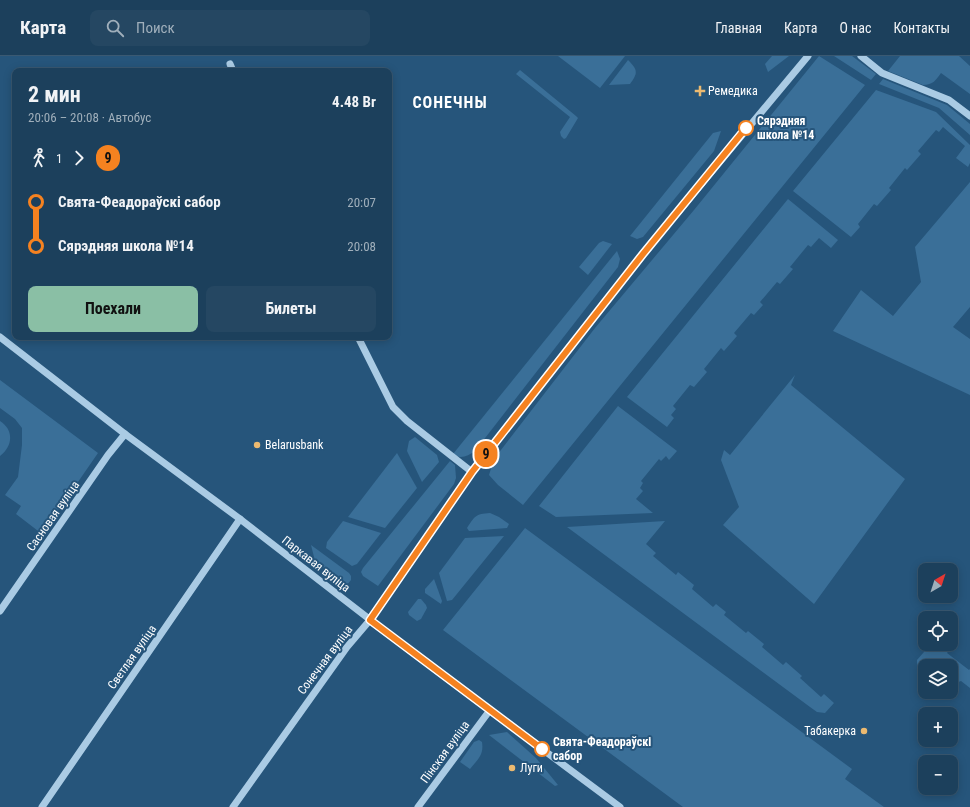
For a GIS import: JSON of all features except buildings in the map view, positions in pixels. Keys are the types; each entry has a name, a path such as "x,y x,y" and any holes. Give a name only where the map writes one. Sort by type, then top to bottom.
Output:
{"street":[{"name":"Сонечная вуліца","path":"233,807 347,647 370,620 472,472 643,254 747,127 808,56"},
{"path":"861,56 882,73 949,100 970,116"},
{"name":"Паркавая вуліца","path":"0,337 125,434 240,519 370,620 620,807"},
{"path":"359,340 392,407 407,421 472,472"},
{"name":"Сасновая вуліца","path":"0,611 125,434"},
{"name":"Светлая вуліца","path":"42,807 240,519"},
{"name":"Пінская вуліца","path":"418,807 490,710"}],"shaded area":[{"path":"558,56 625,56 600,88"},
{"path":"772,56 789,56 768,72 765,64"},
{"path":"819,56 865,85 523,505 498,485 489,475 494,459 595,328 694,210"},
{"path":"834,56 852,56 876,74 871,80"},
{"path":"900,56 959,56 970,66 970,94 941,73 932,83 923,85 888,71"},
{"path":"628,60 634,66 636,72 630,84 609,85"},
{"path":"520,70 578,118 566,138 564,139 561,136 560,132 570,117 516,74"},
{"path":"883,79 947,105 970,124 970,135 939,108 879,84"},
{"path":"876,90 936,112 970,145 970,163 968,167 956,158 965,146 943,127 939,132 936,130 918,151 921,154 907,170 905,168 889,188 891,190 877,206 874,204 858,224 860,227 851,237 793,191"},
{"path":"721,131 714,151 643,237 637,239 630,236 713,133"},
{"path":"970,182 970,307 953,327 970,339 970,395 833,331 861,290 893,316 921,282 915,247"},
{"path":"788,199 838,240 831,248 819,238 811,247 808,245 790,267 793,269 780,284 777,282 760,302 763,305 754,315 751,313 734,333 737,336 724,351 721,348 704,369 707,372 694,387 690,385 673,406 676,409 671,415 674,418 667,427 627,397"},
{"path":"603,241 612,244 588,275 579,267 599,243"},
{"path":"617,251 620,259 618,267 475,451 464,457 458,457 453,454"},
{"path":"795,375 791,385 905,479 814,604 723,525 739,507 721,460 724,450 730,455"},
{"path":"0,380 98,453 42,534 16,514 21,506 5,495 18,477 22,445 22,428 15,419 0,408"},
{"path":"618,406 677,451 669,460 666,456 661,461 659,459 641,481 643,483 640,488 643,491 636,499 653,513 556,517 539,506"},
{"path":"0,421 8,429 10,438 7,448 0,456"},
{"path":"415,437 437,455 439,462 422,482 407,451 409,441"},
{"path":"397,453 417,488 385,528 348,517"},
{"path":"450,461 455,465 456,478 454,484 378,586 363,576 361,572 363,568"},
{"path":"490,513 509,524 507,528 469,531 467,528 476,516"},
{"path":"343,521 381,533 357,564 352,566 326,548 327,542"},
{"path":"665,521 646,544 656,553 653,556 676,575 678,572 694,585 692,589 713,607 716,604 726,612 724,615 746,633 748,631 764,644 762,647 783,665 786,662 802,676 800,678 821,697 824,694 834,703 825,713 817,712 810,707 567,527"},
{"path":"525,528 852,769 845,779 884,807 683,807 443,630"},
{"path":"504,536 452,600 447,601 439,573 465,538"},
{"path":"311,545 349,573 351,580 346,586 315,561"},
{"path":"434,579 442,601 441,604 425,593 425,589"},
{"path":"418,599 421,599 427,608 421,619 417,621 409,615 408,612"},
{"path":"925,651 948,651 947,653 955,659 918,659 918,666 917,660"},
{"path":"958,662 969,670 970,669 970,688 961,681 958,682"},
{"path":"507,732 536,758 558,785 555,786 489,735"},
{"path":"479,740 482,742 481,754 470,769 460,762 474,742"}],"bus line":[{"name":"9","path":"542,749 370,620 472,472 643,254 746,128"}],"place":[{"name":"Ремедика","path":"700,91"},
{"name":"Сярэдняя школа №14","path":"746,128"},
{"name":"Belarusbank","path":"257,445"},
{"name":"Табакерка","path":"864,731"},
{"name":"Свята-Феадораўскі сабор","path":"542,749"},
{"name":"Луги","path":"512,768"}],"district":[{"name":"СОНЕЧНЫ","path":"450,102"}]}
